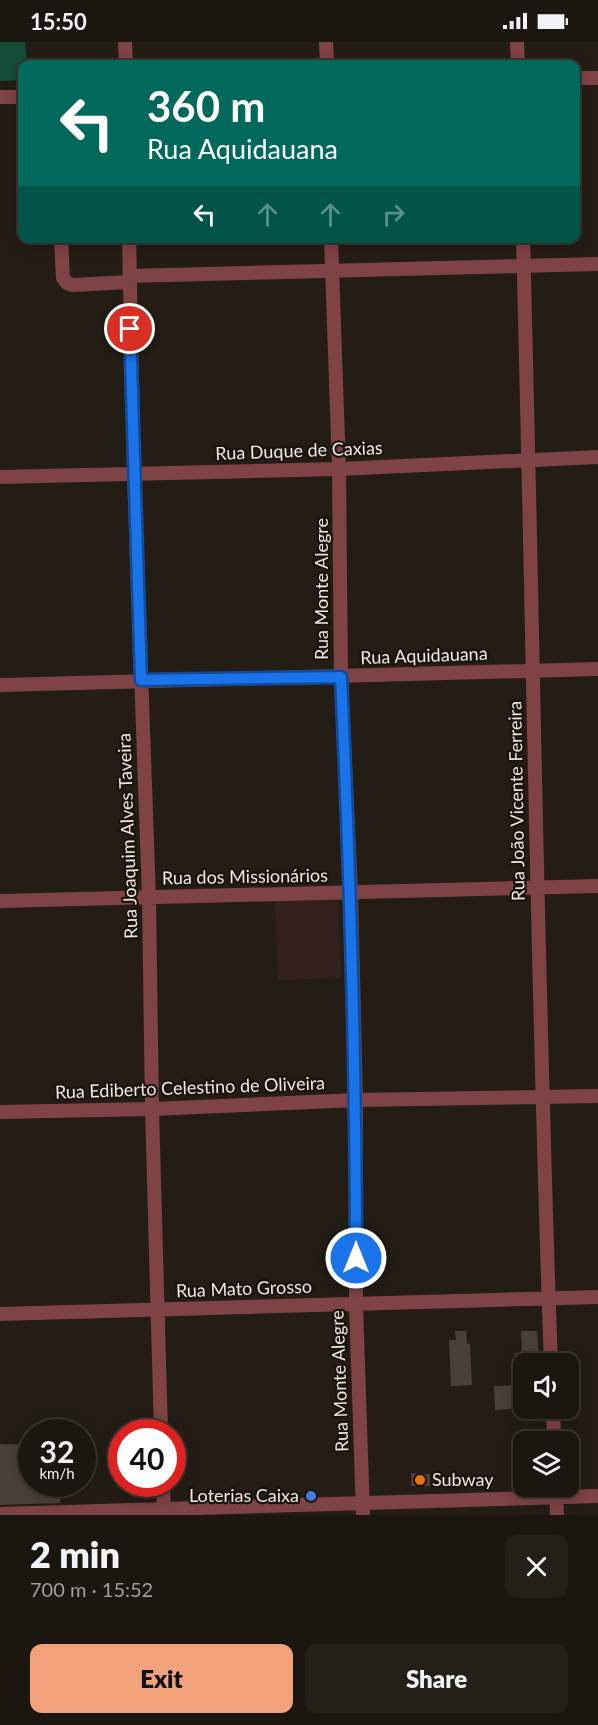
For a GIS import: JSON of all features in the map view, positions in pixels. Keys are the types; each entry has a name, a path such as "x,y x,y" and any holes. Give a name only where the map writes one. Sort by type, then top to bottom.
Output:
{"street":[{"path":"125,42 126,60"},
{"path":"326,42 327,60"},
{"path":"517,42 518,60"},
{"path":"580,78 598,78"},
{"path":"0,97 18,97"},
{"path":"61,243 63,278 66,283 73,285 129,279 332,269 598,264"},
{"name":"Rua Joaquim Alves Taveira","path":"129,243 134,472 149,898 161,1419"},
{"name":"Rua Monte Alegre","path":"331,243 339,469 341,677 351,893 356,1100 356,1303 362,1509"},
{"name":"Rua João Vicente Ferreira","path":"522,243 529,460 536,888 551,1353"},
{"name":"Rua Duque de Caxias","path":"0,477 134,472 339,469 598,457"},
{"name":"Rua Aquidauana","path":"0,685 598,669"},
{"name":"Rua dos Missionários","path":"0,901 598,886"},
{"name":"Rua Ediberto Celestino de Oliveira","path":"0,1112 356,1100 598,1096"},
{"name":"Rua Mato Grosso","path":"0,1314 598,1297"},
{"path":"579,1494 598,1496"},
{"path":"0,1514 362,1509 513,1496"},
{"path":"163,1497 164,1512"},
{"path":"556,1497 557,1515"}],"shaded area":[{"path":"338,898 341,978 278,980 275,901"}],"green space":[{"path":"0,42 25,42 27,60 18,60 18,80 0,81"}],"building":[{"path":"455,1331 466,1331 467,1344 470,1343 472,1385 451,1386 449,1340 456,1340"},
{"path":"521,1331 537,1331 538,1353 522,1353"},
{"path":"513,1385 513,1409 495,1410 494,1386"},
{"path":"0,1444 18,1445 18,1497 61,1497 60,1503 0,1505"},
{"name":"Subway","path":"411,1473 430,1474 430,1486 411,1486"}],"place":[{"name":"Subway","path":"420,1480"},
{"name":"Loterias Caixa","path":"311,1496"}],"route":[{"path":"130,329 141,680 341,677 353,962 356,1258"}]}
